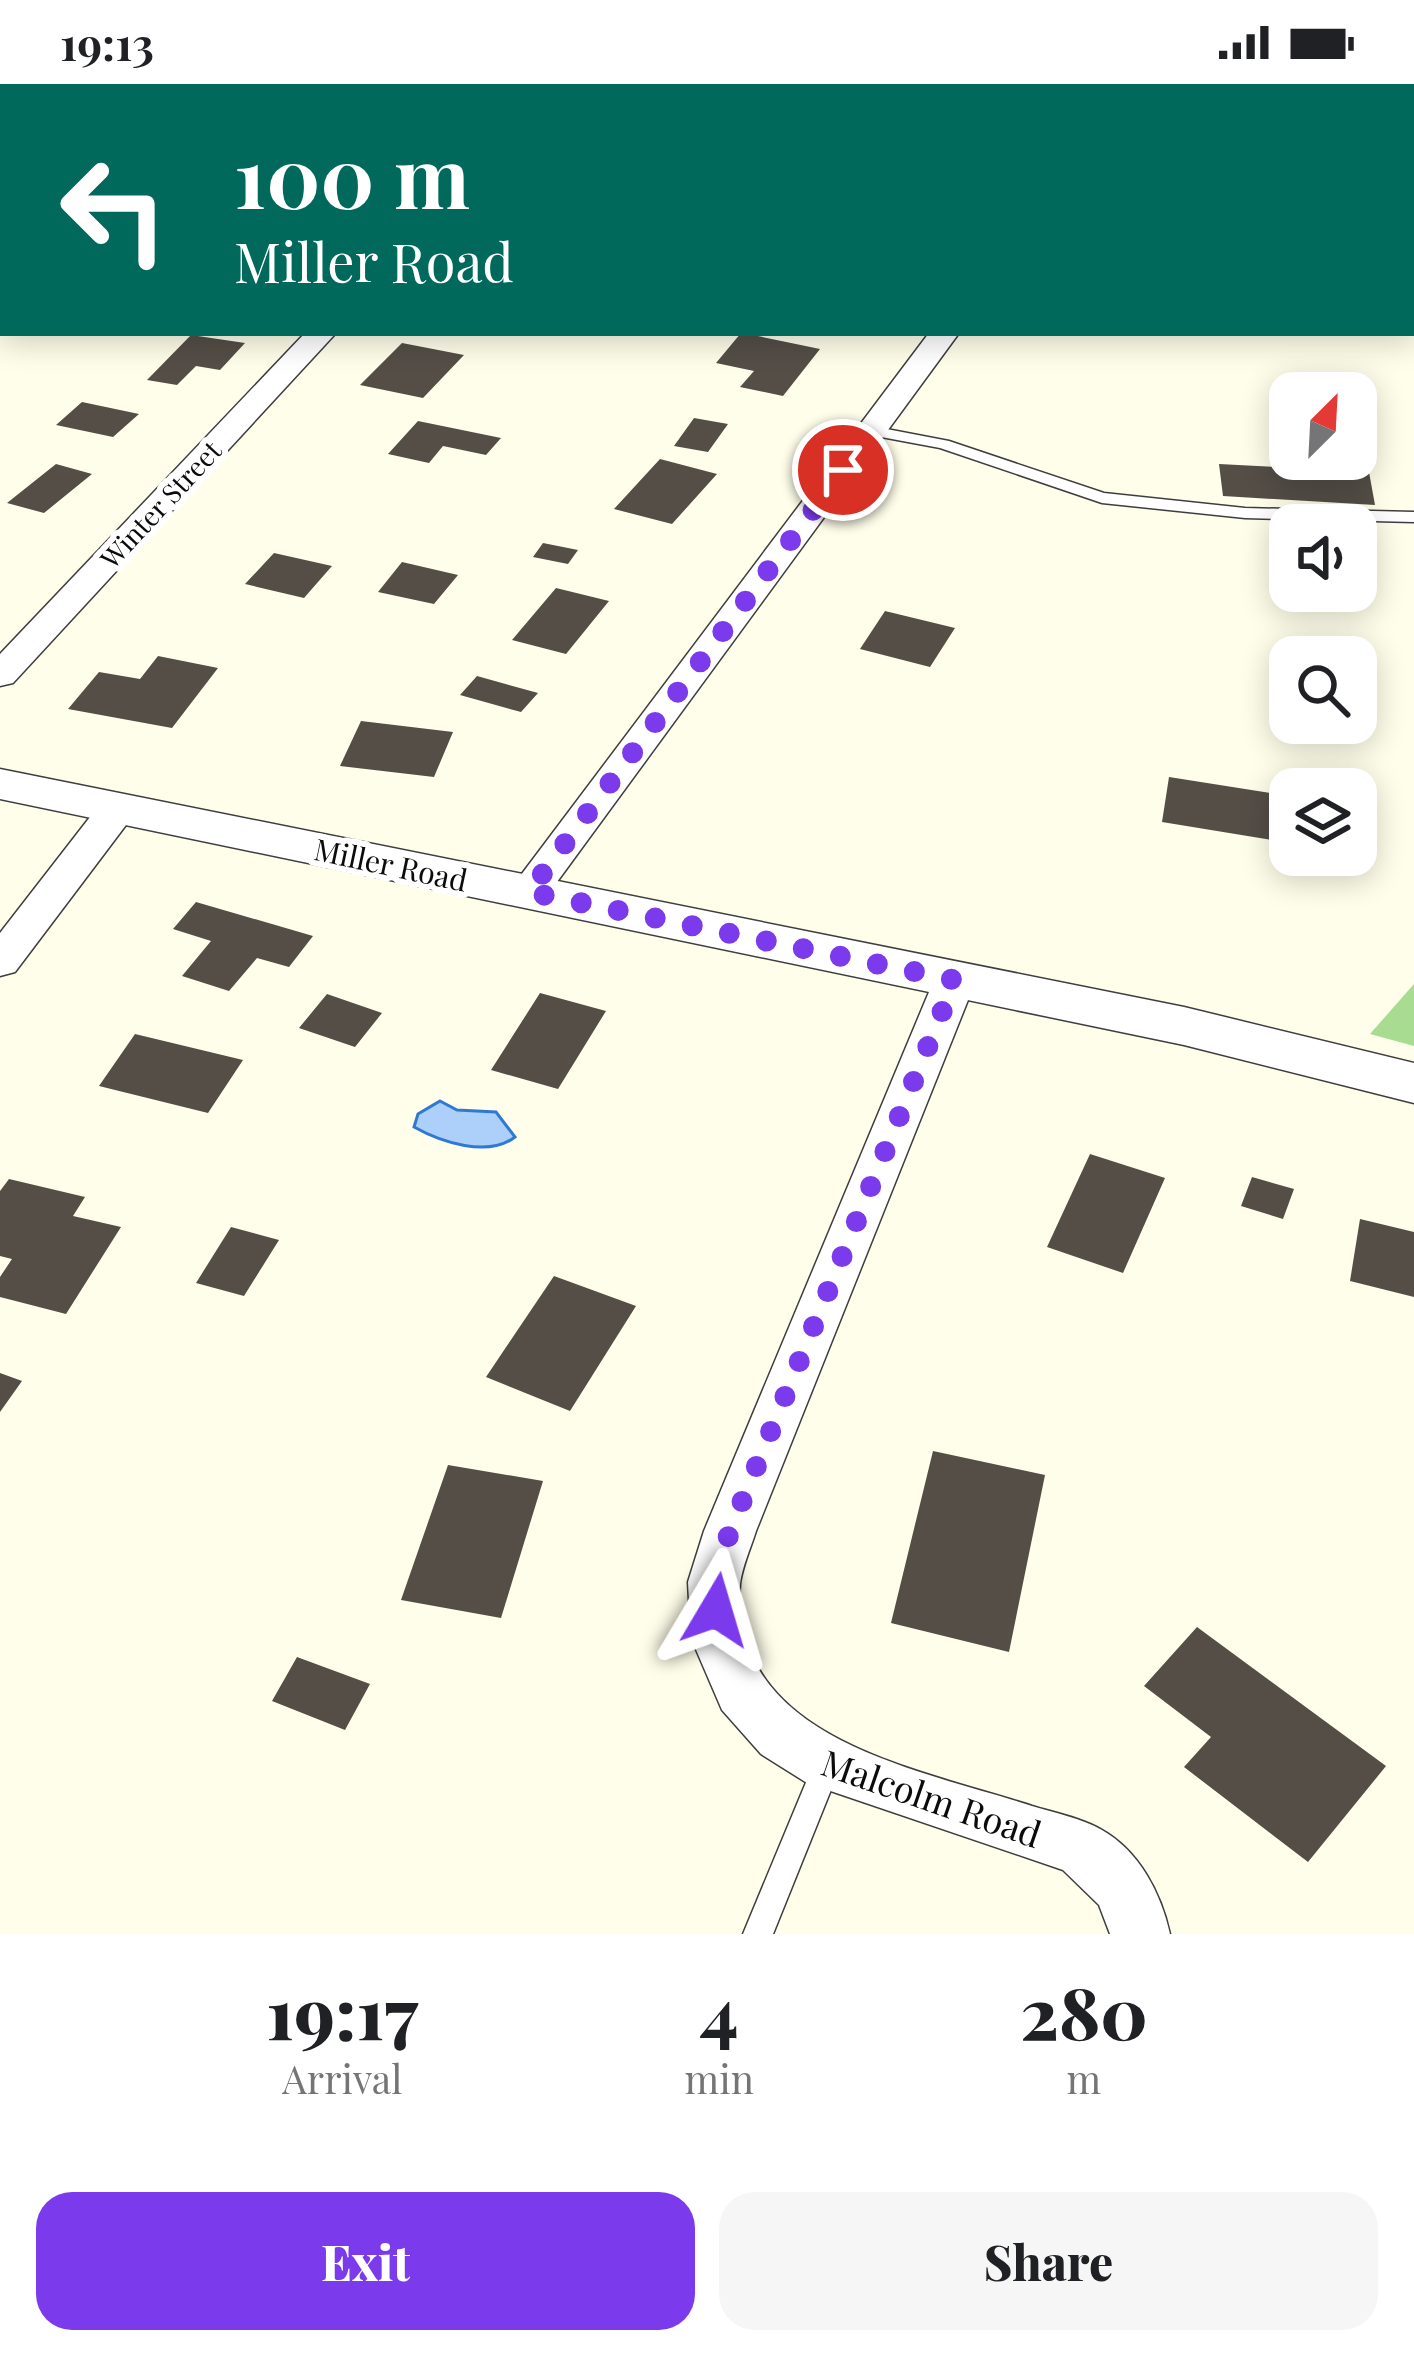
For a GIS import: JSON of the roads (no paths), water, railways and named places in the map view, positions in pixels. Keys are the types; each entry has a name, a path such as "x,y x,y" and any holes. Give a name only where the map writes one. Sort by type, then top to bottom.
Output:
{"street":[{"name":"Winter Street","path":"0,675 318,336"},
{"path":"529,892 942,336"},
{"name":"Miller Road","path":"0,784 1184,1026 1414,1083"},
{"path":"0,962 118,808"},
{"name":"Malcolm Road","path":"955,980 730,1531 714,1582 718,1638 742,1692 781,1736 826,1766 1081,1849 1114,1874 1136,1910 1140,1934"}],"lane":[{"path":"871,431 943,445 1102,497 1245,513 1414,517"},
{"path":"758,1934 826,1766"}],"water":[{"path":"440,1101 457,1110 496,1112 515,1137 478,1147 437,1138 414,1127 418,1114"}]}
